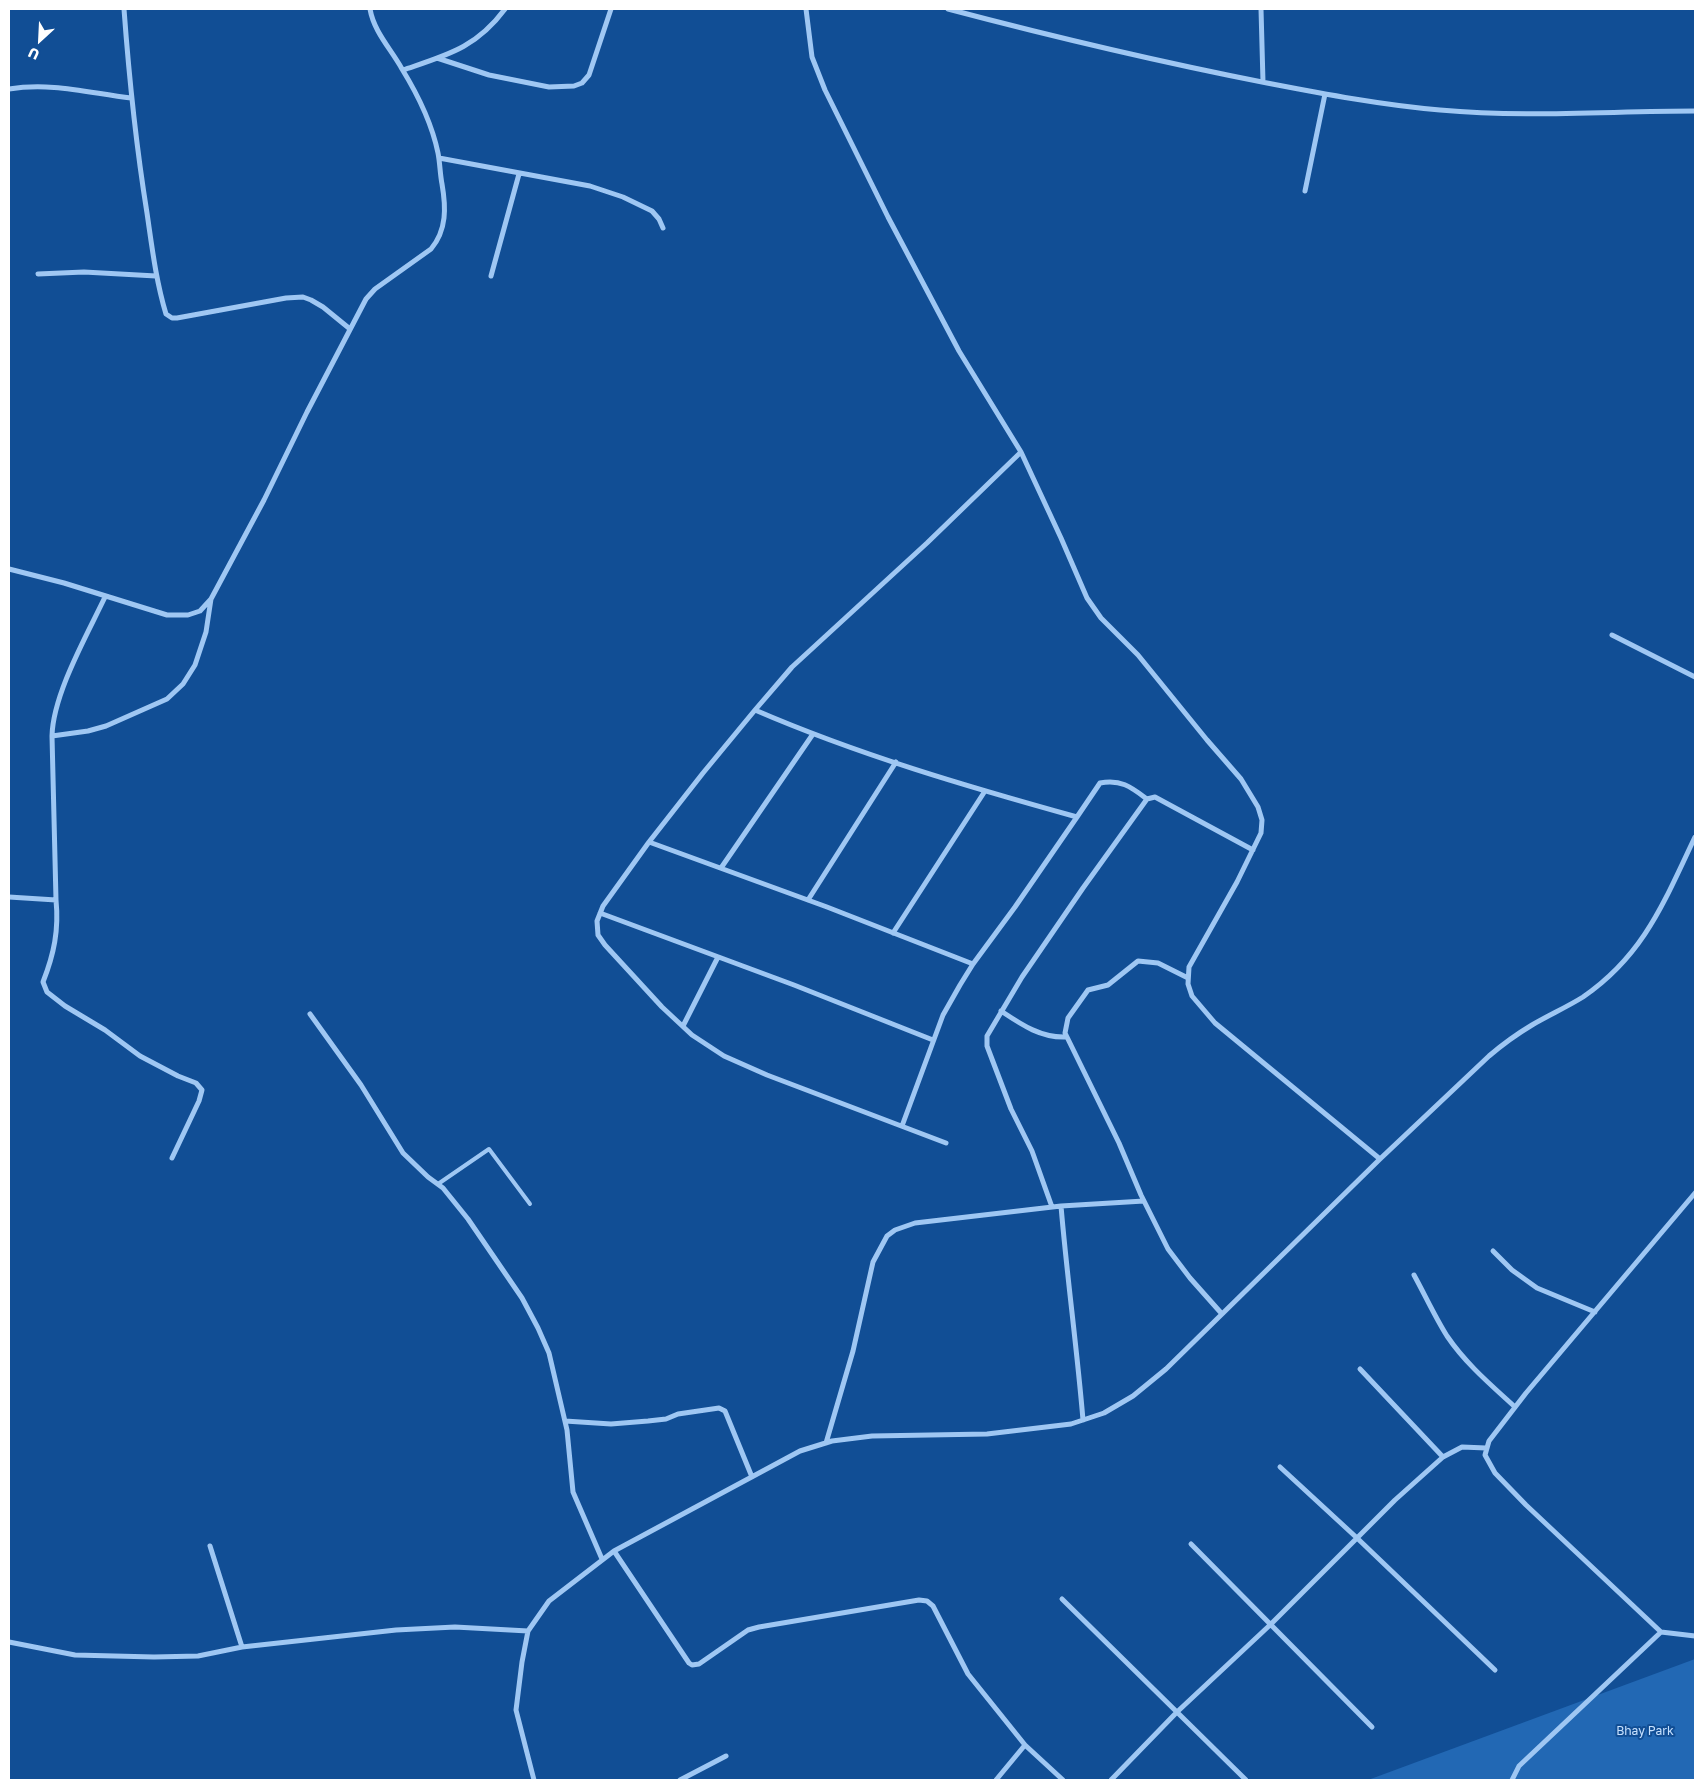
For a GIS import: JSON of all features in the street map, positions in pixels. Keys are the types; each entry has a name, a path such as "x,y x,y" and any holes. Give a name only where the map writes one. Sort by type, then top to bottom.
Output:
{"street":[{"path":"124,9 131,98 156,276 166,314 172,318 286,298 303,297 323,307 350,329"},
{"path":"9,569 64,583 167,615 188,615 200,611 211,599 264,500 366,299 375,289 431,248 441,233 445,211 439,158 423,109 403,70 382,39 370,9"},
{"path":"403,70 452,54 474,41 496,21 505,9"},
{"path":"437,58 489,75 549,86 574,86 582,83 589,75 611,9"},
{"path":"806,9 812,57 825,90 888,217 958,351 1021,452 1062,538 1087,598 1101,618 1138,655 1241,779 1252,796 1262,820 1261,833 1238,882 1189,967 1188,984 1192,996 1215,1023 1380,1159"},
{"path":"948,9 1061,39 1191,68 1325,94 1440,110 1516,115 1695,111"},
{"path":"1262,9 1263,82"},
{"path":"9,89 27,86 65,87 131,98"},
{"path":"1305,192 1325,94"},
{"path":"439,158 590,186 623,197 652,211 660,219 663,228"},
{"path":"491,276 519,174"},
{"path":"38,274 84,272 156,276"},
{"path":"946,1143 767,1075 724,1056 692,1035 662,1007 605,945 598,934 597,921 603,906 649,842 792,667 927,543 1021,452"},
{"path":"105,596 72,666 54,713 52,736 57,938 52,959 43,982 46,992 65,1006 105,1030 140,1056 178,1076 196,1082 202,1090 200,1101 172,1158"},
{"path":"52,736 88,731 106,726 167,699 183,684 195,665 206,632 211,599"},
{"path":"1612,635 1695,677"},
{"path":"755,710 813,734 896,762 1078,818"},
{"path":"721,868 813,734"},
{"path":"808,900 896,762"},
{"path":"902,1126 943,1015 973,964 1078,818 1100,783 1113,781 1129,786 1147,799"},
{"path":"893,933 985,790"},
{"path":"1052,1207 1032,1151 1011,1109 987,1046 987,1036 1022,977 1147,799 1155,797 1253,850"},
{"path":"534,1780 516,1710 528,1631 549,1600 614,1551 800,1451 826,1444 872,1436 987,1434 1071,1424 1104,1412 1133,1396 1166,1369 1380,1159 1506,1042 1582,997 1613,973 1639,944 1652,925 1695,837"},
{"path":"649,842 808,900 973,964"},
{"path":"9,897 56,900"},
{"path":"600,913 933,1040"},
{"path":"682,1026 718,957"},
{"path":"1188,978 1158,963 1138,961 1108,985 1088,990 1068,1018 1065,1028 1066,1037 1119,1143 1144,1201 1168,1249 1190,1278 1222,1314"},
{"path":"1001,1012 1020,1024 1040,1033 1053,1037 1066,1037"},
{"path":"310,1014 361,1085 404,1153 428,1177 451,1196 522,1298 549,1353 567,1430 573,1492 602,1559"},
{"path":"1695,1193 1515,1407 1489,1441 1485,1455 1495,1473 1526,1505 1661,1632 1695,1636"},
{"path":"826,1444 853,1351 873,1262 887,1236 895,1230 915,1223 1061,1206 1144,1201"},
{"path":"1061,1206 1083,1420"},
{"path":"1493,1251 1512,1270 1537,1288 1595,1312"},
{"path":"1414,1275 1446,1335 1487,1381 1515,1407"},
{"path":"1360,1370 1443,1457"},
{"path":"565,1421 611,1424 648,1421 719,1408 725,1411 752,1476"},
{"path":"1111,1780 1177,1712 1270,1625 1396,1500 1443,1457 1462,1447 1486,1448"},
{"path":"1280,1467 1494,1670"},
{"path":"1191,1544 1372,1727"},
{"path":"210,1546 242,1647"},
{"path":"614,1551 692,1665 698,1664 748,1630 759,1627 919,1600 927,1601 932,1606 963,1668 1025,1745 1063,1780"},
{"path":"1062,1599 1246,1780"},
{"path":"9,1642 75,1654 154,1657 198,1656 242,1647 396,1630 455,1627 528,1631"},
{"path":"1512,1780 1519,1766 1661,1632"},
{"path":"996,1780 1025,1745"},
{"path":"680,1780 726,1756"}],"lane":[{"path":"438,1184 488,1149 530,1204"}],"green space":[{"name":"Bhay Park","path":"1695,1659 1695,1780 1368,1780"}]}
